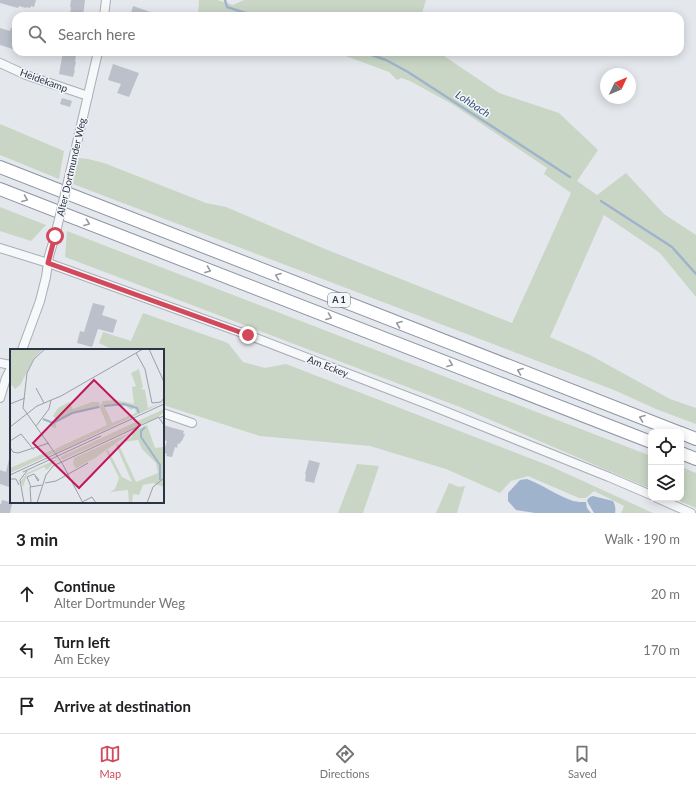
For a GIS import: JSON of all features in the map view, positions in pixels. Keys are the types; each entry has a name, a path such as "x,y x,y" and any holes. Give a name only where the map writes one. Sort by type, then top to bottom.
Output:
{"highway":[{"name":"A 1","path":"0,167 670,429"},
{"name":"A 1","path":"0,189 648,441"},
{"path":"684,434 696,439"},
{"path":"684,454 696,459"}],"street":[{"path":"104,12 106,0"},
{"name":"Alter Dortmunder Weg","path":"22,349 40,301 97,56"},
{"name":"Heidekamp","path":"0,63 26,75 88,96"},
{"name":"Am Eckey","path":"0,248 48,263 248,335 456,415 648,494"},
{"path":"0,363 10,367"},
{"path":"0,398 10,369"},
{"path":"164,413 192,423"},
{"path":"664,501 691,513"}],"green space":[{"path":"199,0 217,0 233,5 244,0 426,0 422,12 198,12"},
{"path":"346,56 444,56 499,93 559,113 598,150 577,181 597,195 626,173 664,214 696,235 696,297 660,253 604,215 550,337 590,355 670,399 696,408 696,424 656,409 614,390 73,184 79,158 104,163 206,203 226,207 325,249 512,323 571,193 544,174 547,168 452,104 410,81 401,78 397,80 389,72"},
{"path":"0,124 64,151 59,179 0,155"},
{"path":"0,207 46,225 31,241 0,231"},
{"path":"67,231 648,455 648,488 465,409 65,257"},
{"path":"143,313 228,343 243,362 265,368 286,364 550,466 653,513 621,513 624,506 594,491 586,498 579,498 528,476 511,481 500,493 446,469 370,446 260,436 164,405 164,349 109,349 99,343 103,332 131,341"},
{"path":"357,464 379,466 363,513 338,513"},
{"path":"684,468 696,473 696,508 680,501 684,501"},
{"path":"449,483 459,487 465,486 457,513 436,513"}],"water":[{"path":"527,479 567,499 586,502 587,508 591,513 535,513 516,510 508,501 508,493 520,480"},
{"path":"593,496 613,501 615,513 594,513 587,500"}],"building":[{"path":"0,0 36,0 34,7 31,6 30,8 26,8 19,6 18,8 0,3"},
{"path":"71,0 85,0 84,12 70,12"},
{"path":"133,6 150,12 131,12"},
{"path":"0,28 10,31 12,28 12,49 0,45"},
{"path":"62,56 76,56 73,77 59,74"},
{"path":"113,64 139,73 129,97 117,93 121,84 108,80"},
{"path":"62,98 72,101 70,107 60,104"},
{"path":"93,303 105,306 102,315 117,320 113,333 98,329 92,347 77,343 80,331 84,332"},
{"path":"164,425 184,431 183,434 185,434 182,441 180,444 178,443 177,448 175,447 172,457 166,456 167,454 164,453 167,441 164,440"},
{"path":"10,459 9,487 0,484 0,470 6,472"},
{"path":"309,460 320,463 314,483 305,481 305,474"},
{"path":"2,500 12,504 10,513 0,513 0,504"}],"waterway":[{"name":"Lohbach","path":"225,0 227,7 243,12"},
{"name":"Lohbach","path":"374,56 386,60 408,72 570,177"},
{"name":"Lohbach","path":"601,201 672,247 696,274"}],"route":[{"path":"55,236 48,263 248,335"}]}
